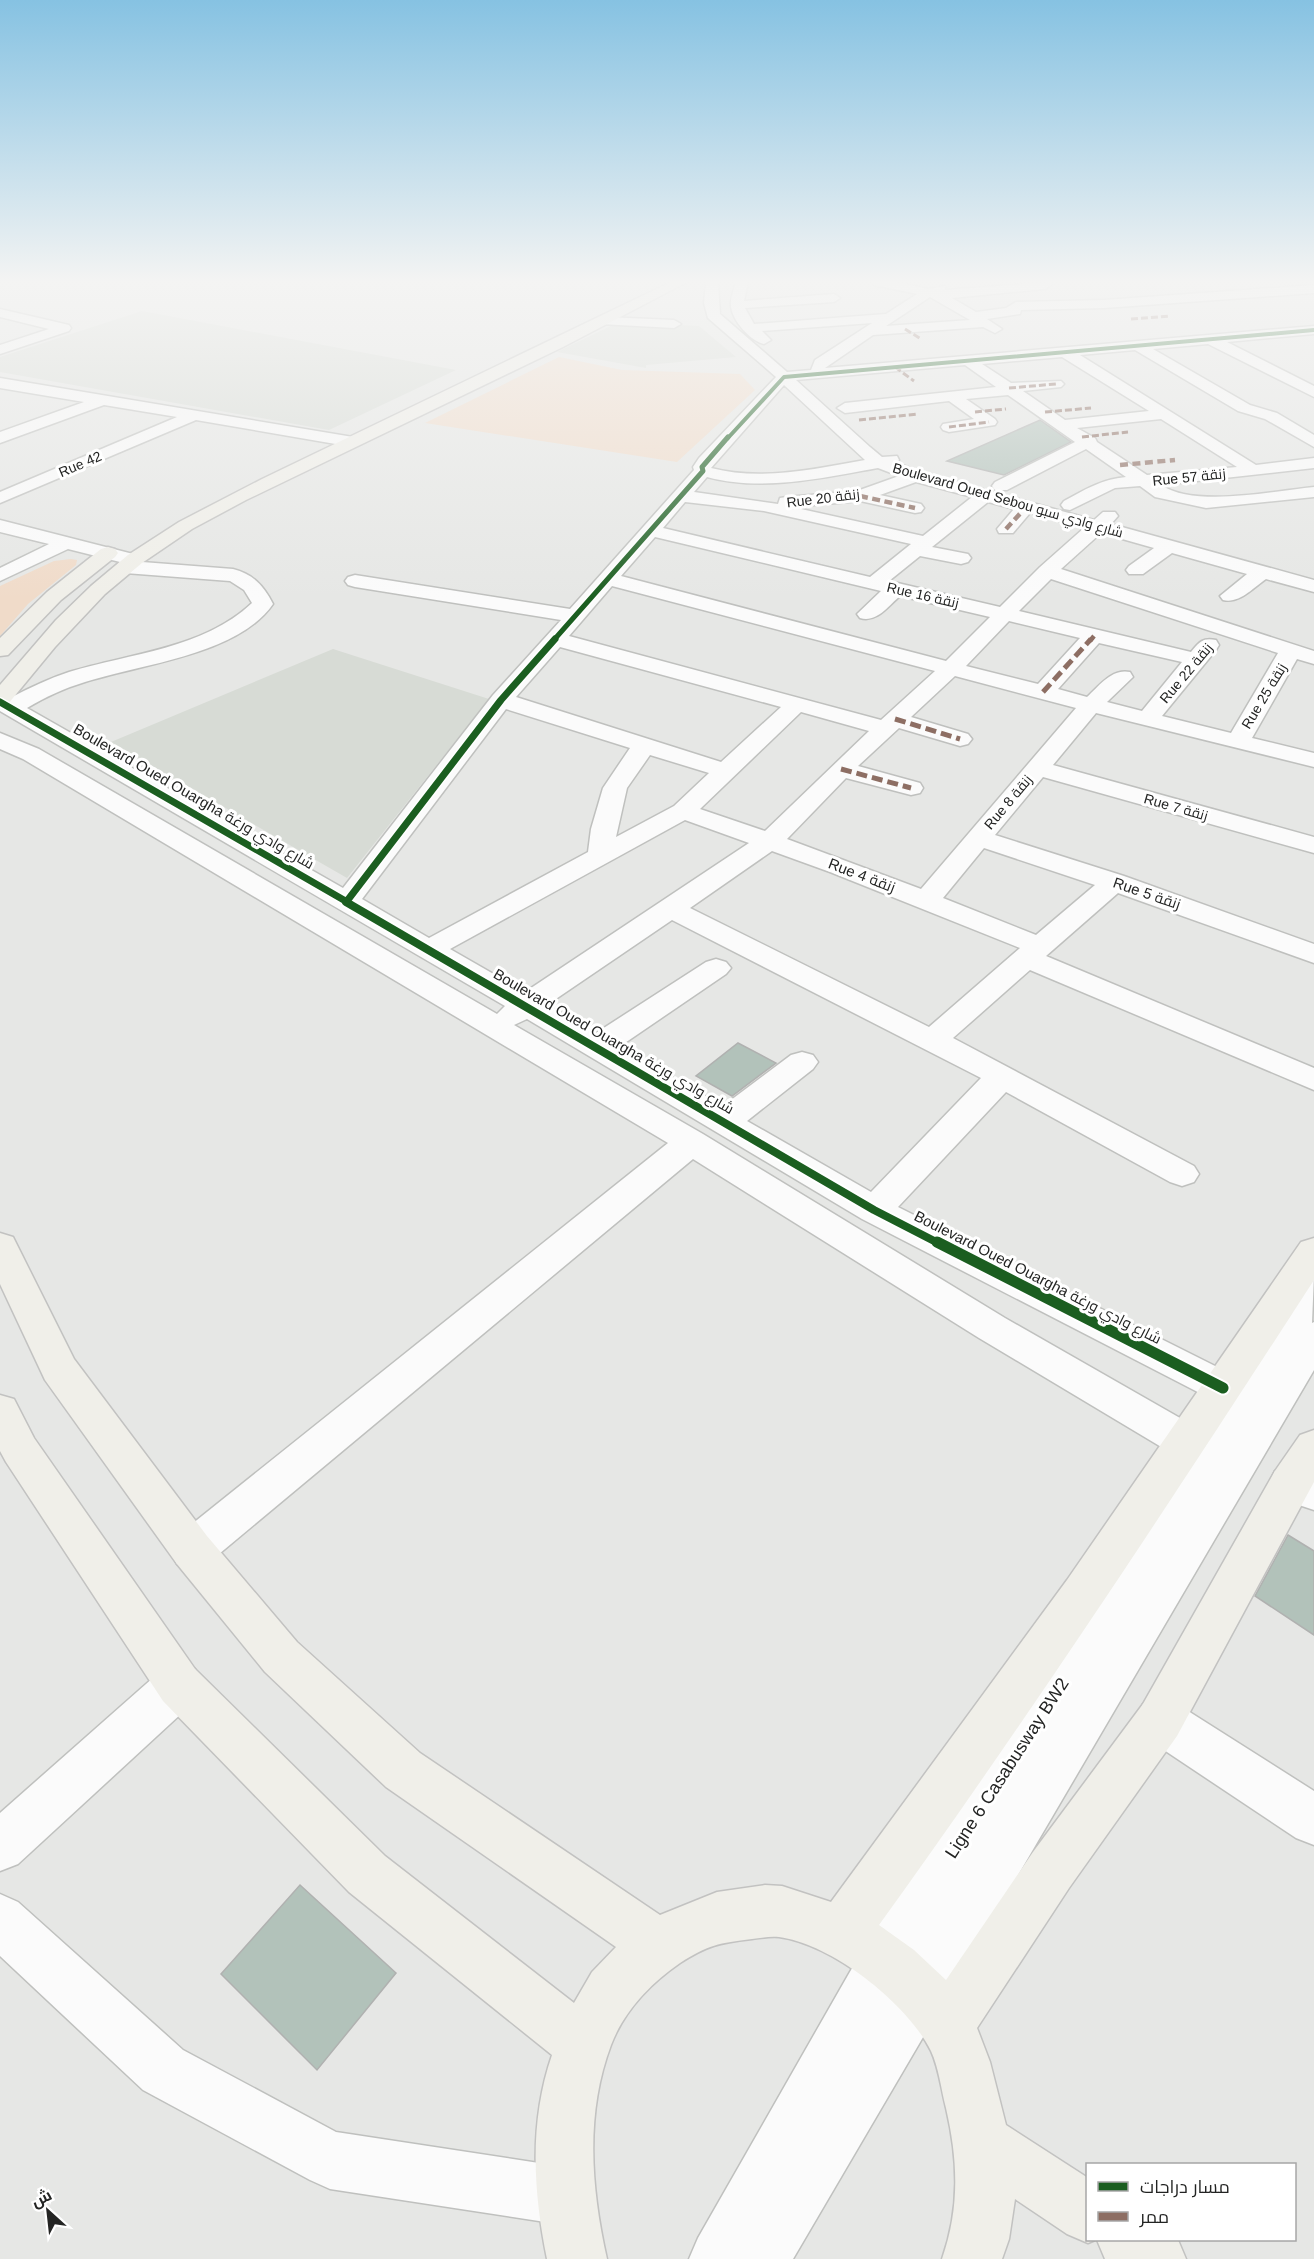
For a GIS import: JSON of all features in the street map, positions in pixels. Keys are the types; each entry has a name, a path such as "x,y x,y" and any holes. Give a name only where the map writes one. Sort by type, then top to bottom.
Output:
{"main road":[{"path":"0,650 54,596 108,554 216,495 441,387"},
{"path":"3,703 32,659 95,592 129,563 172,534 271,481 467,387"},
{"path":"0,1246 59,1369 192,1550 281,1657 403,1770 657,1944"},
{"path":"842,1931 943,1795 1187,1442 1314,1251"},
{"path":"0,1411 20,1450 179,1685 367,1874 582,2044"},
{"path":"917,1992 1051,1870 1160,1720 1306,1474"},
{"path":"577,2259 565,2196 565,2116 582,2044 601,2004 626,1970 657,1944 715,1916 778,1911 842,1931 917,1992 961,2056 984,2144 987,2197 972,2259"},
{"path":"984,2144 1086,2212"},
{"path":"1129,2241 1156,2259"}],"street":[{"path":"29,387 353,442"},
{"path":"347,901 501,700 682,496 703,471 702,467 705,462 774,387"},
{"name":"Boulevard Oued Sebou شارع وادي سبو","path":"795,387 864,451 879,462 915,476 1070,505 1169,546 1314,586"},
{"path":"824,387 874,432"},
{"path":"1007,387 1161,493 1206,503 1314,492"},
{"path":"845,408 1025,387"},
{"path":"1123,387 1253,470"},
{"path":"1209,387 1244,408 1271,416 1314,442"},
{"path":"949,427 989,422 951,396"},
{"path":"0,438 101,401"},
{"path":"1045,412 1091,408"},
{"path":"975,412 1006,409"},
{"path":"1271,416 1292,413"},
{"path":"859,420 918,414"},
{"path":"1064,425 1167,414"},
{"name":"Rue 42","path":"0,498 193,416"},
{"path":"0,423 25,428"},
{"path":"873,584 993,490 1085,439 1128,432"},
{"name":"Boulevard Oued Sebou شارع وادي سبو","path":"889,445 909,457 1027,506 1104,520 1314,571"},
{"path":"703,471 724,477 760,478 909,457"},
{"path":"1120,465 1175,460"},
{"name":"Rue 57 زنقة","path":"1070,505 1107,484 1314,463"},
{"name":"Rue 20 زنقة","path":"764,506 821,497 860,496 915,476"},
{"path":"4,478 61,492"},
{"path":"682,496 764,506 961,558"},
{"path":"860,496 915,508"},
{"path":"1256,499 1302,510"},
{"path":"1006,529 1027,506"},
{"path":"495,1027 770,841 841,769 951,668 1047,571 1104,520"},
{"path":"0,526 108,554 129,563 233,575 246,580 258,592 263,604 253,616 231,631 206,641 76,677 3,703"},
{"name":"Rue 16 زنقة","path":"651,531 1196,659"},
{"path":"0,575 66,543"},
{"path":"1136,570 1169,546"},
{"path":"1047,571 1314,658"},
{"path":"1230,596 1262,572"},
{"path":"609,579 1091,705 1314,760"},
{"path":"355,581 576,616"},
{"path":"867,614 896,589"},
{"name":"Rue 22 زنقة","path":"1148,718 1224,628"},
{"path":"1043,692 1094,636"},
{"path":"556,639 796,705 960,739"},
{"name":"Rue 25 زنقة","path":"1238,741 1290,652"},
{"name":"Rue 8 زنقة","path":"926,900 1091,705 1122,677"},
{"path":"501,700 726,771"},
{"name":"Boulevard Oued Ouargha شارع وادي ورغة","path":"3,703 347,901 874,1210 1223,1388"},
{"path":"428,950 682,810 796,705"},
{"path":"0,740 31,754 691,1142 992,1328 1187,1442"},
{"path":"601,854 604,829 615,788 644,746"},
{"name":"Rue 7 زنقة","path":"1037,768 1314,845"},
{"path":"841,769 911,788"},
{"name":"Rue 4 زنقة","path":"682,810 926,900 1033,952 1314,1080"},
{"name":"Rue 5 زنقة","path":"978,838 1313,950"},
{"path":"932,1040 1114,882"},
{"path":"671,909 1002,1076 1182,1174"},
{"path":"596,1048 716,968"},
{"path":"723,1123 802,1062"},
{"path":"874,1210 1002,1076"},
{"path":"192,1550 691,1142"},
{"name":"Ligne 6 Casabusway BW2","path":"719,2259 917,1992 975,1817 1314,1289"},
{"name":"Ligne 6 Casabusway BW2","path":"759,2259 917,1992 1011,1842 1236,1463 1314,1337"},
{"path":"0,1846 179,1685"},
{"path":"1160,1720 1314,1820"},
{"path":"0,1920 164,2070 330,2160 565,2196"}],"shaded area":[{"path":"87,387 419,387 329,430"},
{"path":"497,387 753,387 755,390 677,462 425,423"},
{"path":"77,560 76,565 28,604 0,636 0,586 54,561"},
{"path":"333,649 489,699 347,878 111,742"}],"building":[{"path":"1040,420 1071,442 1004,475 947,461"},
{"path":"738,1043 776,1063 732,1096 696,1076"},
{"path":"1288,1535 1314,1551 1314,1635 1255,1596"},
{"path":"300,1885 396,1973 317,2070 221,1974"}],"marked path":[{"path":"1009,388 1016,387"},
{"path":"1045,412 1091,408"},
{"path":"975,412 1006,409"},
{"path":"859,420 918,414"},
{"path":"949,427 989,422"},
{"path":"1082,437 1128,432"},
{"path":"1120,465 1175,460"},
{"path":"860,496 915,508"},
{"path":"1006,529 1027,506"},
{"path":"1043,692 1094,636"},
{"path":"895,719 960,739"},
{"path":"841,769 911,788"}],"cycle path":[{"path":"347,901 501,700 703,471 702,467 705,462 774,387"},
{"path":"0,702 527,1006 874,1210 1223,1388"}]}
